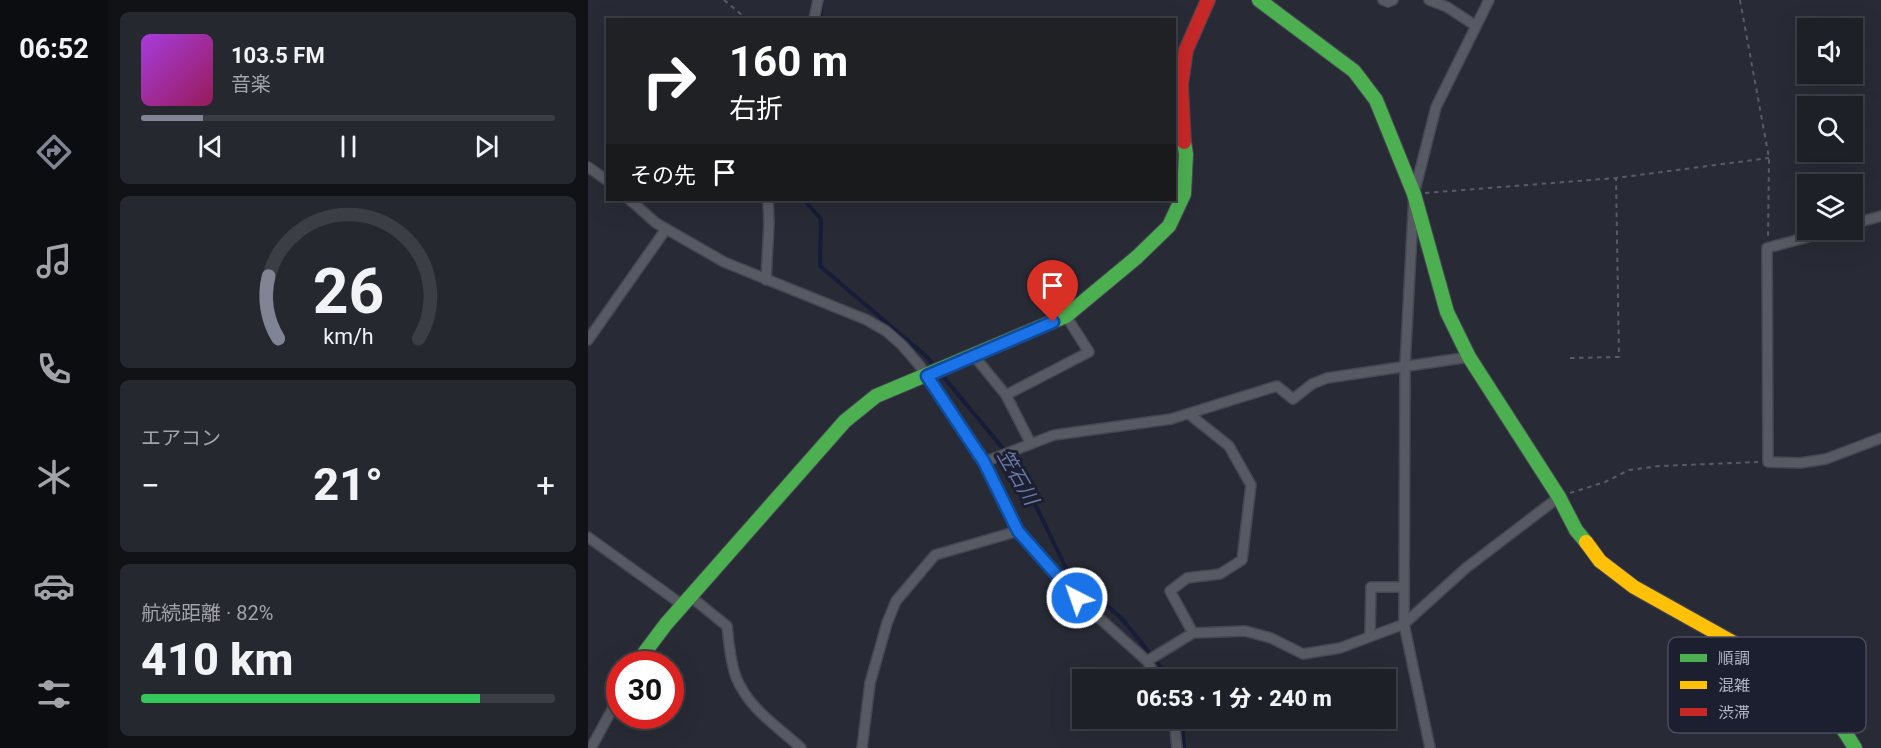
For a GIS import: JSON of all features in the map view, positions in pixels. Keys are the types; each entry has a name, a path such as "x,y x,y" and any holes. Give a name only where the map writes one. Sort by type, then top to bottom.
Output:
{"street":[{"path":"814,18 818,0"},
{"path":"646,651 666,624 845,421 876,396 1066,316 1137,257 1169,226 1184,194 1186,154 1181,86 1186,50 1208,0"},
{"path":"1259,0 1354,71 1376,100 1414,194 1447,312 1468,357 1559,497 1576,530 1616,575 1726,637"},
{"path":"1383,0 1388,2 1393,0"},
{"path":"1429,0 1448,4 1476,26"},
{"path":"1430,748 1404,624 1405,366 1414,194 1436,107 1489,0"},
{"path":"588,167 606,180"},
{"path":"631,201 666,229 724,262 867,320 886,331 902,345 927,376 984,462 1018,531 1077,598 1147,661 1152,669"},
{"path":"766,280 770,223 768,201"},
{"path":"1863,221 1881,216"},
{"path":"588,340 666,229"},
{"path":"1797,240 1767,248 1768,462 1800,463 1826,459 1881,438"},
{"path":"1006,395 1089,352 1066,316"},
{"path":"974,356 1006,395 1031,444"},
{"path":"984,462 1054,435 1171,419 1277,386 1293,399 1312,384 1327,378 1468,357"},
{"path":"1189,414 1229,446 1251,486 1242,560 1220,574 1187,578 1170,591 1194,633"},
{"path":"1147,661 1194,633 1245,631 1271,638 1303,654 1340,648 1404,624 1466,568 1559,497"},
{"path":"862,748 870,683 887,623 896,601 935,555 1018,531"},
{"path":"588,537 727,626 735,675 744,692 765,719 801,748"},
{"path":"1370,635 1371,587 1404,587"},
{"path":"591,748 606,721"},
{"path":"1175,729 1177,748"},
{"path":"1847,733 1855,748"}],"path":[{"path":"724,0 746,18"},
{"path":"1740,0 1769,158 1767,248"},
{"path":"1414,194 1616,178 1769,158"},
{"path":"1570,358 1618,357 1616,178"},
{"path":"1559,497 1605,482 1629,470 1660,466 1768,462"}],"waterway":[{"name":"笠石川","path":"820,18 822,1"},
{"name":"笠石川","path":"805,201 821,219 820,266 927,357 1015,463 1066,568 1124,621 1162,669"},
{"name":"笠石川","path":"1183,729 1184,748"}],"traffic: fast":[{"path":"1259,0 1354,71 1376,100 1414,194 1447,312 1469,357 1559,497 1576,530 1586,542"},
{"path":"646,651 666,624 845,421 876,396 1066,316 1137,257 1169,226 1184,194 1186,154 1184,142"},
{"path":"1845,733 1855,748"}],"traffic: slow":[{"path":"1586,542 1600,561 1634,587 1723,637"}],"traffic: jam":[{"path":"1184,142 1181,85 1186,50 1208,0"}],"route":[{"path":"1053,322 927,376 984,462 1018,531 1077,598"}]}
